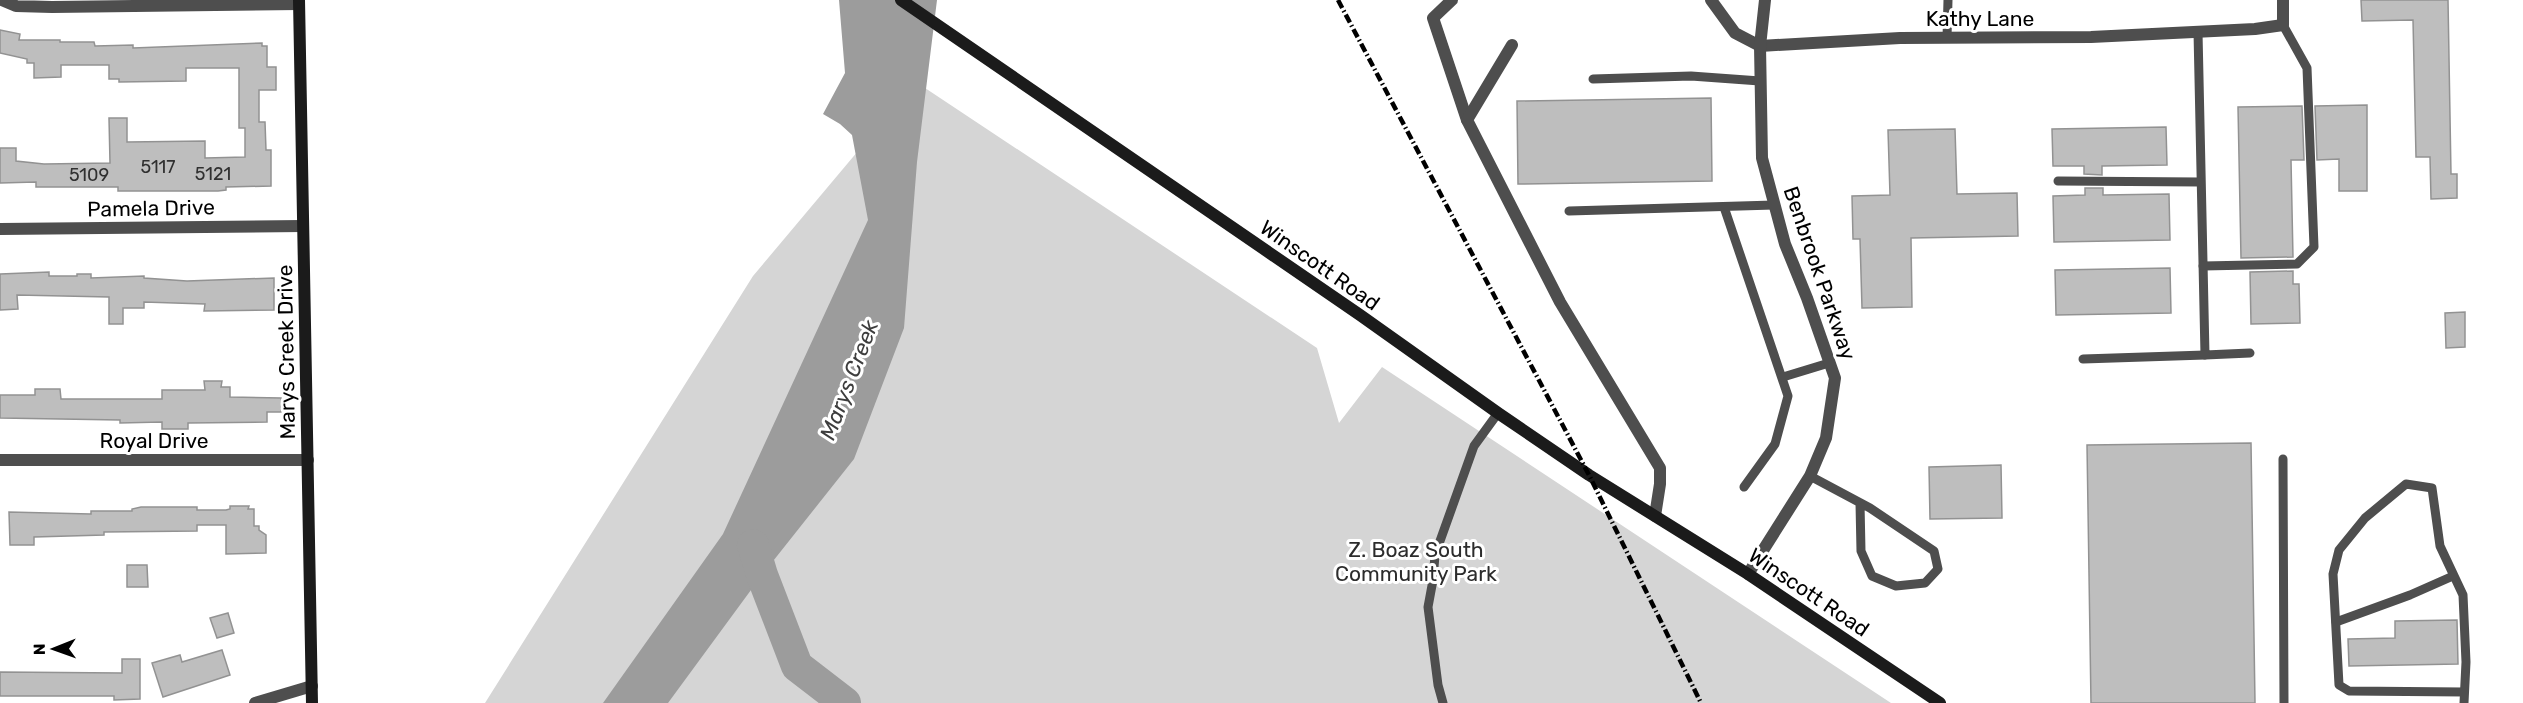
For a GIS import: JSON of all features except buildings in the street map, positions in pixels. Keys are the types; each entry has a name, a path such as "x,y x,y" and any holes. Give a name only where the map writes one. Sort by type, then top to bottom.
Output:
{"main road":[{"name":"Winscott Road","path":"901,0 1351,308 1498,413 1748,574 1940,703"},
{"name":"Marys Creek Drive","path":"299,2 312,703"}],"street":[{"path":"2,0 16,6 52,7 299,2"},
{"path":"1452,0 1433,18 1467,120 1560,302 1660,468 1655,516"},
{"path":"1712,0 1735,33 1760,46"},
{"name":"Benbrook Parkway","path":"1748,574 1810,476 1826,438 1835,378 1785,244 1761,158 1760,46 1765,0"},
{"path":"2283,0 2283,25"},
{"name":"Kathy Lane","path":"1760,46 1947,38 2091,37 2283,25"},
{"path":"1467,120 1512,45"},
{"name":"Pamela Drive","path":"0,230 303,225"},
{"name":"Royal Drive","path":"0,460 308,460"},
{"path":"255,703 312,686"}],"lane":[{"path":"1947,38 1948,0"},
{"path":"2203,266 2297,264 2314,247 2307,68 2283,25"},
{"path":"2198,32 2205,355"},
{"path":"1593,79 1691,76 1760,81"},
{"path":"2058,181 2200,182"},
{"path":"1569,212 1774,205"},
{"path":"1724,207 1788,396 1775,444 1744,487"},
{"path":"2083,359 2250,353"},
{"path":"1783,377 1829,363"},
{"path":"1443,703 1438,686 1428,607 1435,555 1474,446 1498,413"},
{"path":"2283,459 2284,703"},
{"path":"1810,476 1860,503 1934,551 1938,569 1925,583 1896,586 1872,576 1861,551 1860,503"},
{"path":"2464,692 2349,691 2339,685 2333,574 2339,550 2364,518 2406,484 2432,488 2440,546 2463,595 2466,662 2464,703"},
{"path":"2336,622 2410,595 2453,576"}],"green space":[{"name":"Z. Boaz South Community Park","path":"916,82 1317,348 1339,423 1382,367 1891,703 485,703 753,276"}],"water":[{"name":"Marys Creek","path":"839,0 937,0 917,162 904,328 854,459 762,575 668,703 603,703 723,534 868,220 852,135 840,124 823,114 845,73"}],"waterway":[{"path":"753,545 797,666 845,703"}],"railway":[{"path":"1338,0 1589,475 1701,703"}]}
